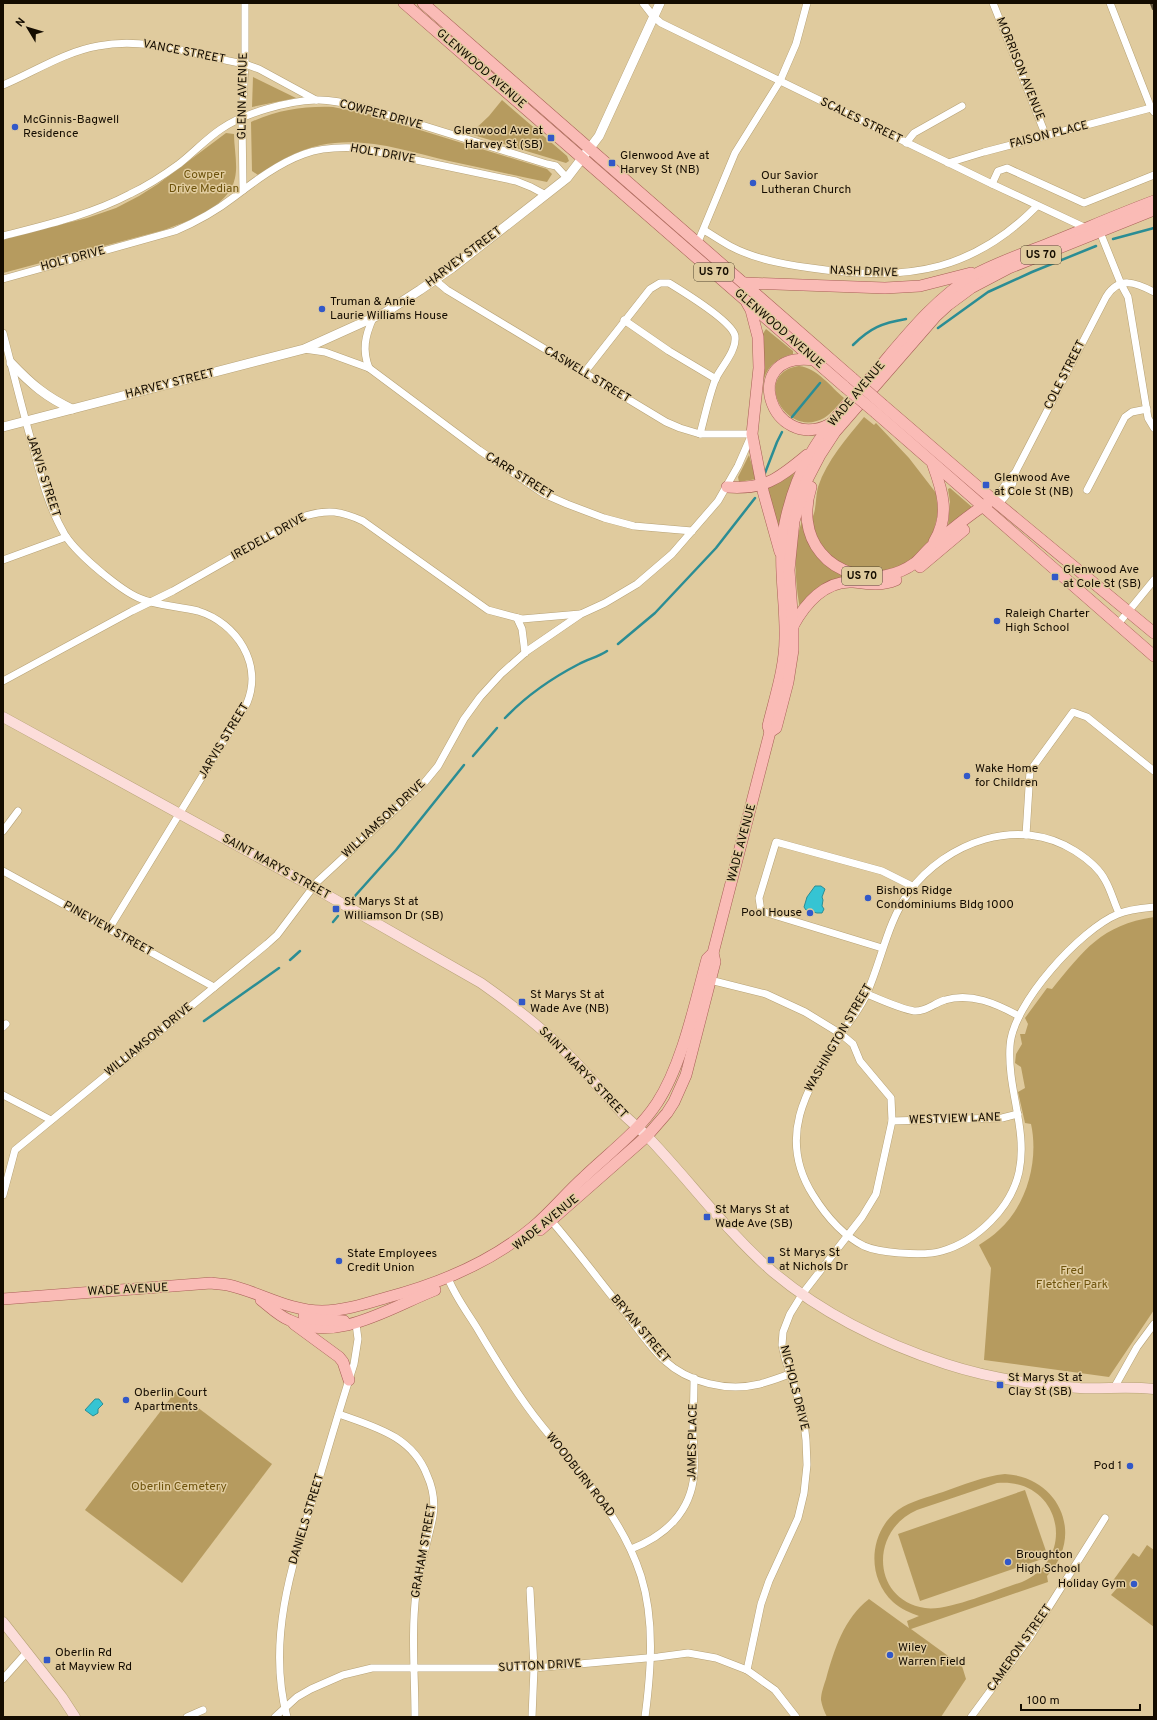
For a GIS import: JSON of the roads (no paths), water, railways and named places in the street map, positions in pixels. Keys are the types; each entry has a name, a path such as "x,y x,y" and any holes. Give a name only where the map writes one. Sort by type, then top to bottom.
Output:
{"main road":[{"name":"GLENWOOD AVENUE","path":"404,3 1154,656"},
{"name":"GLENWOOD AVENUE","path":"423,3 883,405 996,502 1154,633"},
{"name":"WADE AVENUE","path":"549,1218 584,1177 637,1127 657,1103 671,1077 708,959 713,953 770,732 768,726 780,678 785,650 782,556 785,525 792,495 800,474 814,449 831,424 936,304 960,285 985,270 1154,201"},
{"name":"WADE AVENUE","path":"770,732 776,728 788,682 793,650 789,570 791,538 794,521 802,493 814,466 828,442 844,421 948,305 971,288 996,274 1154,210"},
{"name":"US 70","path":"745,283 907,288 985,270"},
{"path":"745,299 751,310 758,337 759,368 752,434 761,485 776,542 782,556"},
{"path":"758,337 762,328 778,312"},
{"path":"752,434 766,384 780,366 786,362 801,358 814,360"},
{"path":"772,376 768,390 770,398 776,411 785,421 803,429 817,429 831,424"},
{"path":"727,487 761,485 783,475 814,449"},
{"name":"US 70","path":"814,466 816,476 808,499 807,508 808,527 817,548 831,563 843,570 858,575 874,577 882,576 908,567 921,557 930,547 941,528 944,504 941,488 932,464"},
{"path":"930,547 996,502"},
{"path":"793,626 806,606 823,590 842,583 882,584 904,577 919,569 985,509"},
{"name":"SAINT MARYS STREET","path":"3,717 179,815 313,887 474,979 508,1002 550,1037 647,1136 728,1230 774,1273 826,1309 878,1337 947,1364 992,1376 1030,1383 1081,1388 1154,1389"},
{"name":"WADE AVENUE","path":"251,1293 289,1320 323,1328 338,1328 356,1324 500,1259 519,1247 549,1218 647,1136 667,1113 680,1089 690,1061 715,962 713,953"},
{"name":"WADE AVENUE","path":"5,1298 208,1283 228,1285 304,1310 323,1311 349,1308 449,1281"},
{"path":"285,1305 300,1315 311,1319 340,1320 356,1324 362,1313 398,1295"},
{"path":"289,1320 339,1357 343,1362 349,1380"},
{"path":"3,1622 62,1696 75,1717"}],"street":[{"name":"GLENN AVENUE","path":"243,190 242,119 245,64 245,3"},
{"name":"SCALES STREET","path":"643,3 653,16 661,23 1037,206 1086,228"},
{"name":"HARVEY STREET","path":"3,427 304,349 386,312 435,280 567,178 583,159 599,136 660,3"},
{"path":"698,242 735,152 780,81 796,44 807,3"},
{"name":"MORRISON AVENUE","path":"993,3 1046,136"},
{"path":"1110,3 1152,110"},
{"name":"VANCE STREET","path":"3,85 62,57 98,46 138,42 245,64 259,69 316,100"},
{"name":"COWPER DRIVE","path":"3,236 72,218 130,195 179,164 221,128 258,111 316,100 353,105 556,166 567,178"},
{"path":"906,142 914,133 962,106"},
{"name":"FAISON PLACE","path":"948,163 1046,136 1152,110"},
{"name":"HOLT DRIVE","path":"3,278 175,231 216,209 280,166 304,154 342,147 359,148 516,181 546,195"},
{"path":"992,184 998,172 1007,168 1084,203 1154,175"},
{"name":"NASH DRIVE","path":"704,230 743,252 784,263 847,273 879,275 912,273 938,267 986,247 1021,222 1037,206"},
{"path":"1100,232 1121,284 1128,297 1148,418 1154,428"},
{"name":"CASWELL STREET","path":"435,280 447,290 666,422 700,434 752,434"},
{"path":"1121,284 1131,282 1154,292"},
{"path":"584,373 624,320 650,289 660,283 668,283 716,315 732,330 735,337 734,346 716,379 700,434"},
{"name":"COLE STREET","path":"996,502 1005,498 1014,480 1015,473 1106,297 1112,287 1121,284"},
{"path":"369,368 365,358 366,334 373,318"},
{"path":"624,320 669,351 716,379"},
{"name":"JARVIS STREET","path":"3,333 42,480 55,514 66,537 107,576 138,598 150,602 196,611 213,617 232,631 241,644 248,655 252,674 252,691 247,703 109,929"},
{"name":"CARR STREET","path":"304,349 325,352 369,368 479,450 544,494 574,507 634,526 692,532"},
{"path":"11,363 28,380 52,400 72,409"},
{"path":"1087,490 1125,417 1132,412 1147,409"},
{"name":"WILLIAMSON DRIVE","path":"3,1195 15,1150 277,935 313,887 424,783 438,766 464,718 480,697 501,674 525,653 581,614 605,603 637,584 672,554 718,501 738,466 752,434"},
{"name":"IREDELL DRIVE","path":"3,680 173,591 305,516 320,511 351,515 362,521 488,610 522,619 581,614"},
{"path":"3,560 66,537"},
{"path":"1118,624 1154,580"},
{"path":"517,618 522,629 525,653"},
{"path":"1026,835 1030,771 1073,712 1087,717 1154,771"},
{"path":"3,831 18,811"},
{"name":"WASHINGTON STREET","path":"1119,914 1105,879 1083,856 1050,838 1026,835 1005,835 966,845 941,860 927,872 914,887 895,916 882,948 867,994 840,1034 808,1089 801,1108 796,1132 797,1151 802,1171 810,1191 825,1213 846,1235 866,1247 887,1252 914,1254 939,1252 959,1245 995,1217 1011,1195 1019,1174 1022,1148 1012,1074 1010,1044 1015,1024 1019,1016 1035,992 1064,955 1096,926 1119,914 1154,907"},
{"path":"882,948 760,910 759,898 776,842 882,871 914,887"},
{"name":"PINEVIEW STREET","path":"3,871 214,987"},
{"name":"NICHOLS DRIVE","path":"710,980 766,994 805,1012 840,1034 853,1044 860,1061 891,1098 892,1121 876,1194 862,1217 846,1235 803,1293 790,1314 782,1338 782,1345 789,1374 803,1414 807,1465 804,1493 798,1518 769,1581 761,1604 748,1670"},
{"path":"867,994 913,1011 922,1011 944,1000 972,998 994,1003 1019,1016"},
{"path":"3,1095 51,1120"},
{"name":"WESTVIEW LANE","path":"892,1121 1002,1118 1018,1114"},
{"name":"BRYAN STREET","path":"549,1218 654,1350 675,1369 710,1384 736,1386 760,1384 789,1374"},
{"name":"WOODBURN ROAD","path":"449,1281 513,1388 614,1517 630,1549 641,1577 648,1614 650,1658 645,1717"},
{"name":"DANIELS STREET","path":"287,1717 281,1686 279,1651 281,1617 285,1593 349,1380 357,1348 356,1324"},
{"path":"1114,1388 1137,1347 1154,1324"},
{"name":"JAMES PLACE","path":"630,1549 656,1536 673,1523 684,1508 691,1490 694,1472 694,1378"},
{"name":"GRAHAM STREET","path":"339,1414 382,1429 401,1440 419,1459 425,1468 432,1487 434,1498 433,1516 421,1562 415,1598 415,1717"},
{"name":"CAMERON STREET","path":"971,1717 1030,1637 1105,1518"},
{"path":"530,1590 534,1668 532,1717"},
{"path":"3,1679 27,1652"},
{"name":"SUTTON DRIVE","path":"275,1717 296,1697 311,1689 343,1675 372,1668 534,1668 650,1658 688,1653 716,1658 748,1670 775,1690 796,1717"},
{"path":"187,1717 203,1710"}],"water":[{"path":"815,886 821,886 825,889 822,897 822,906 824,909 822,913 806,910 804,907 807,897"},
{"path":"95,1399 99,1399 103,1404 98,1409 98,1413 93,1416 85,1410"}],"waterway":[{"path":"1113,239 1154,228"},
{"path":"938,328 988,292 1096,246"},
{"path":"853,345 865,334 877,327 890,322 906,319"},
{"path":"792,417 820,383"},
{"path":"765,473 782,432"},
{"path":"618,644 655,613 716,548 755,498"},
{"path":"505,718 522,702 549,681 579,664 607,651"},
{"path":"473,756 497,728"},
{"path":"354,897 396,850 464,765"},
{"path":"333,922 338,916"},
{"path":"290,960 300,951"},
{"path":"204,1021 279,968"}],"railway":[{"path":"1151,3 1154,11"}],"place":[{"name":"McGinnis-Bagwell Residence","path":"15,127"},
{"name":"Glenwood Ave at Harvey St (SB)","path":"551,138"},
{"name":"Glenwood Ave at Harvey St (NB)","path":"612,163"},
{"name":"Our Savior Lutheran Church","path":"753,183"},
{"name":"Truman & Annie Laurie Williams House","path":"322,309"},
{"name":"Glenwood Ave at Cole St (NB)","path":"986,485"},
{"name":"Glenwood Ave at Cole St (SB)","path":"1055,577"},
{"name":"Raleigh Charter High School","path":"997,621"},
{"name":"Wake Home for Children","path":"967,776"},
{"name":"Bishops Ridge Condominiums Bldg 1000","path":"868,898"},
{"name":"St Marys St at Williamson Dr (SB)","path":"336,909"},
{"name":"Pool House","path":"810,913"},
{"name":"St Marys St at Wade Ave (NB)","path":"522,1002"},
{"name":"St Marys St at Wade Ave (SB)","path":"707,1217"},
{"name":"St Marys St at Nichols Dr","path":"771,1260"},
{"name":"State Employees Credit Union","path":"339,1261"},
{"name":"St Marys St at Clay St (SB)","path":"1000,1385"},
{"name":"Oberlin Court Apartments","path":"126,1400"},
{"name":"Pod 1","path":"1130,1466"},
{"name":"Broughton High School","path":"1008,1562"},
{"name":"Holiday Gym","path":"1134,1584"},
{"name":"Wiley Warren Field","path":"890,1655"},
{"name":"Oberlin Rd at Mayview Rd","path":"47,1660"}],"park label":[{"name":"Cowper Drive Median","path":"204,182"},
{"name":"Fred Fletcher Park","path":"1072,1278"},
{"name":"Oberlin Cemetery","path":"179,1487"}]}
